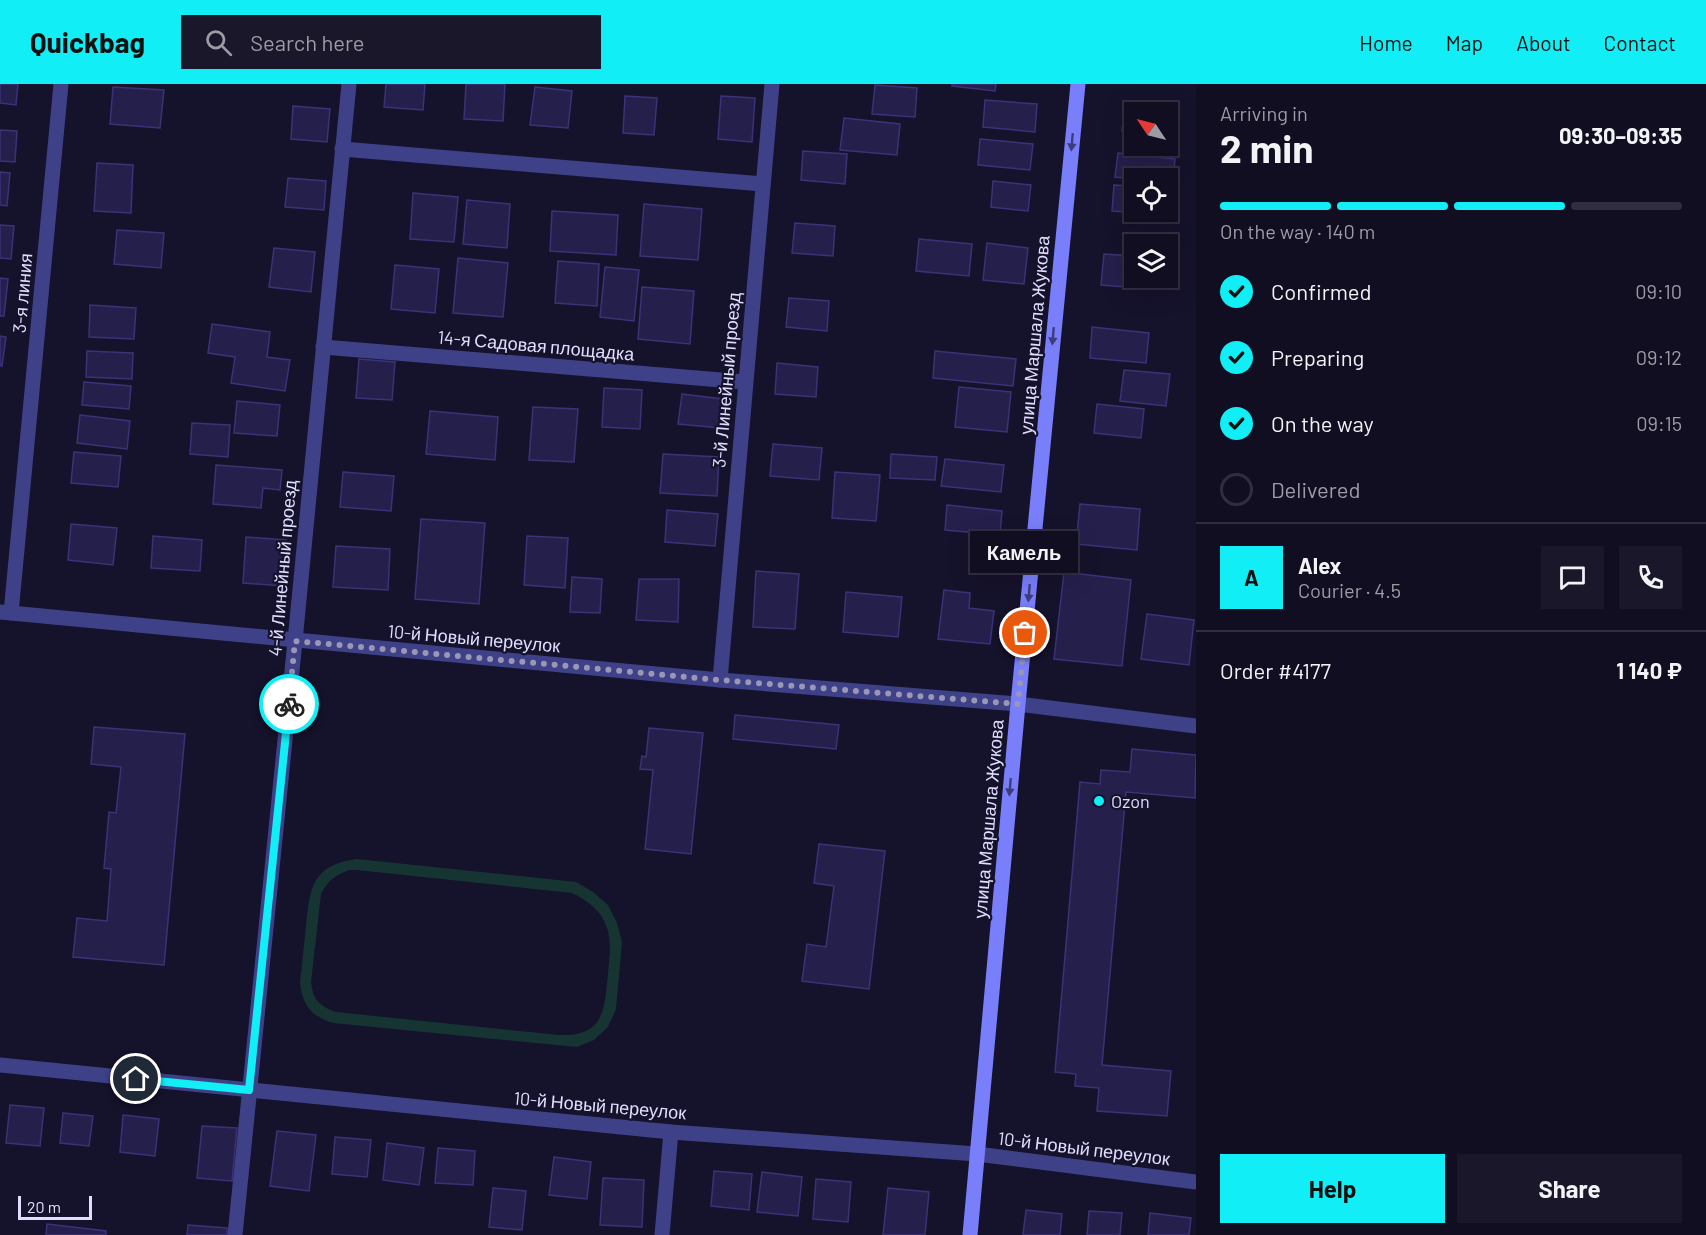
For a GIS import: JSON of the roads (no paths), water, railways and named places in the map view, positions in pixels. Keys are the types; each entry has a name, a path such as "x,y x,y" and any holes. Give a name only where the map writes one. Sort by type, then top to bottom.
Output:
{"main road":[{"name":"улица Маршала Жукова","path":"970,1235 1018,704 1078,84"}],"street":[{"name":"3-я линия","path":"5,613 61,84"},
{"name":"4-й Линейный проезд","path":"235,1235 349,84"},
{"name":"3-й Линейный проезд","path":"720,680 772,84"},
{"path":"342,149 763,184"},
{"name":"14-я Садовая площадка","path":"323,347 745,382"},
{"name":"10-й Новый переулок","path":"5,613 720,680 1018,704 1196,726"},
{"name":"10-й Новый переулок","path":"0,1065 671,1132 977,1154 1196,1182"},
{"path":"662,1235 671,1132"}],"place":[{"name":"Камель","path":"1025,633"},
{"name":"Ozon","path":"1099,801"}]}
